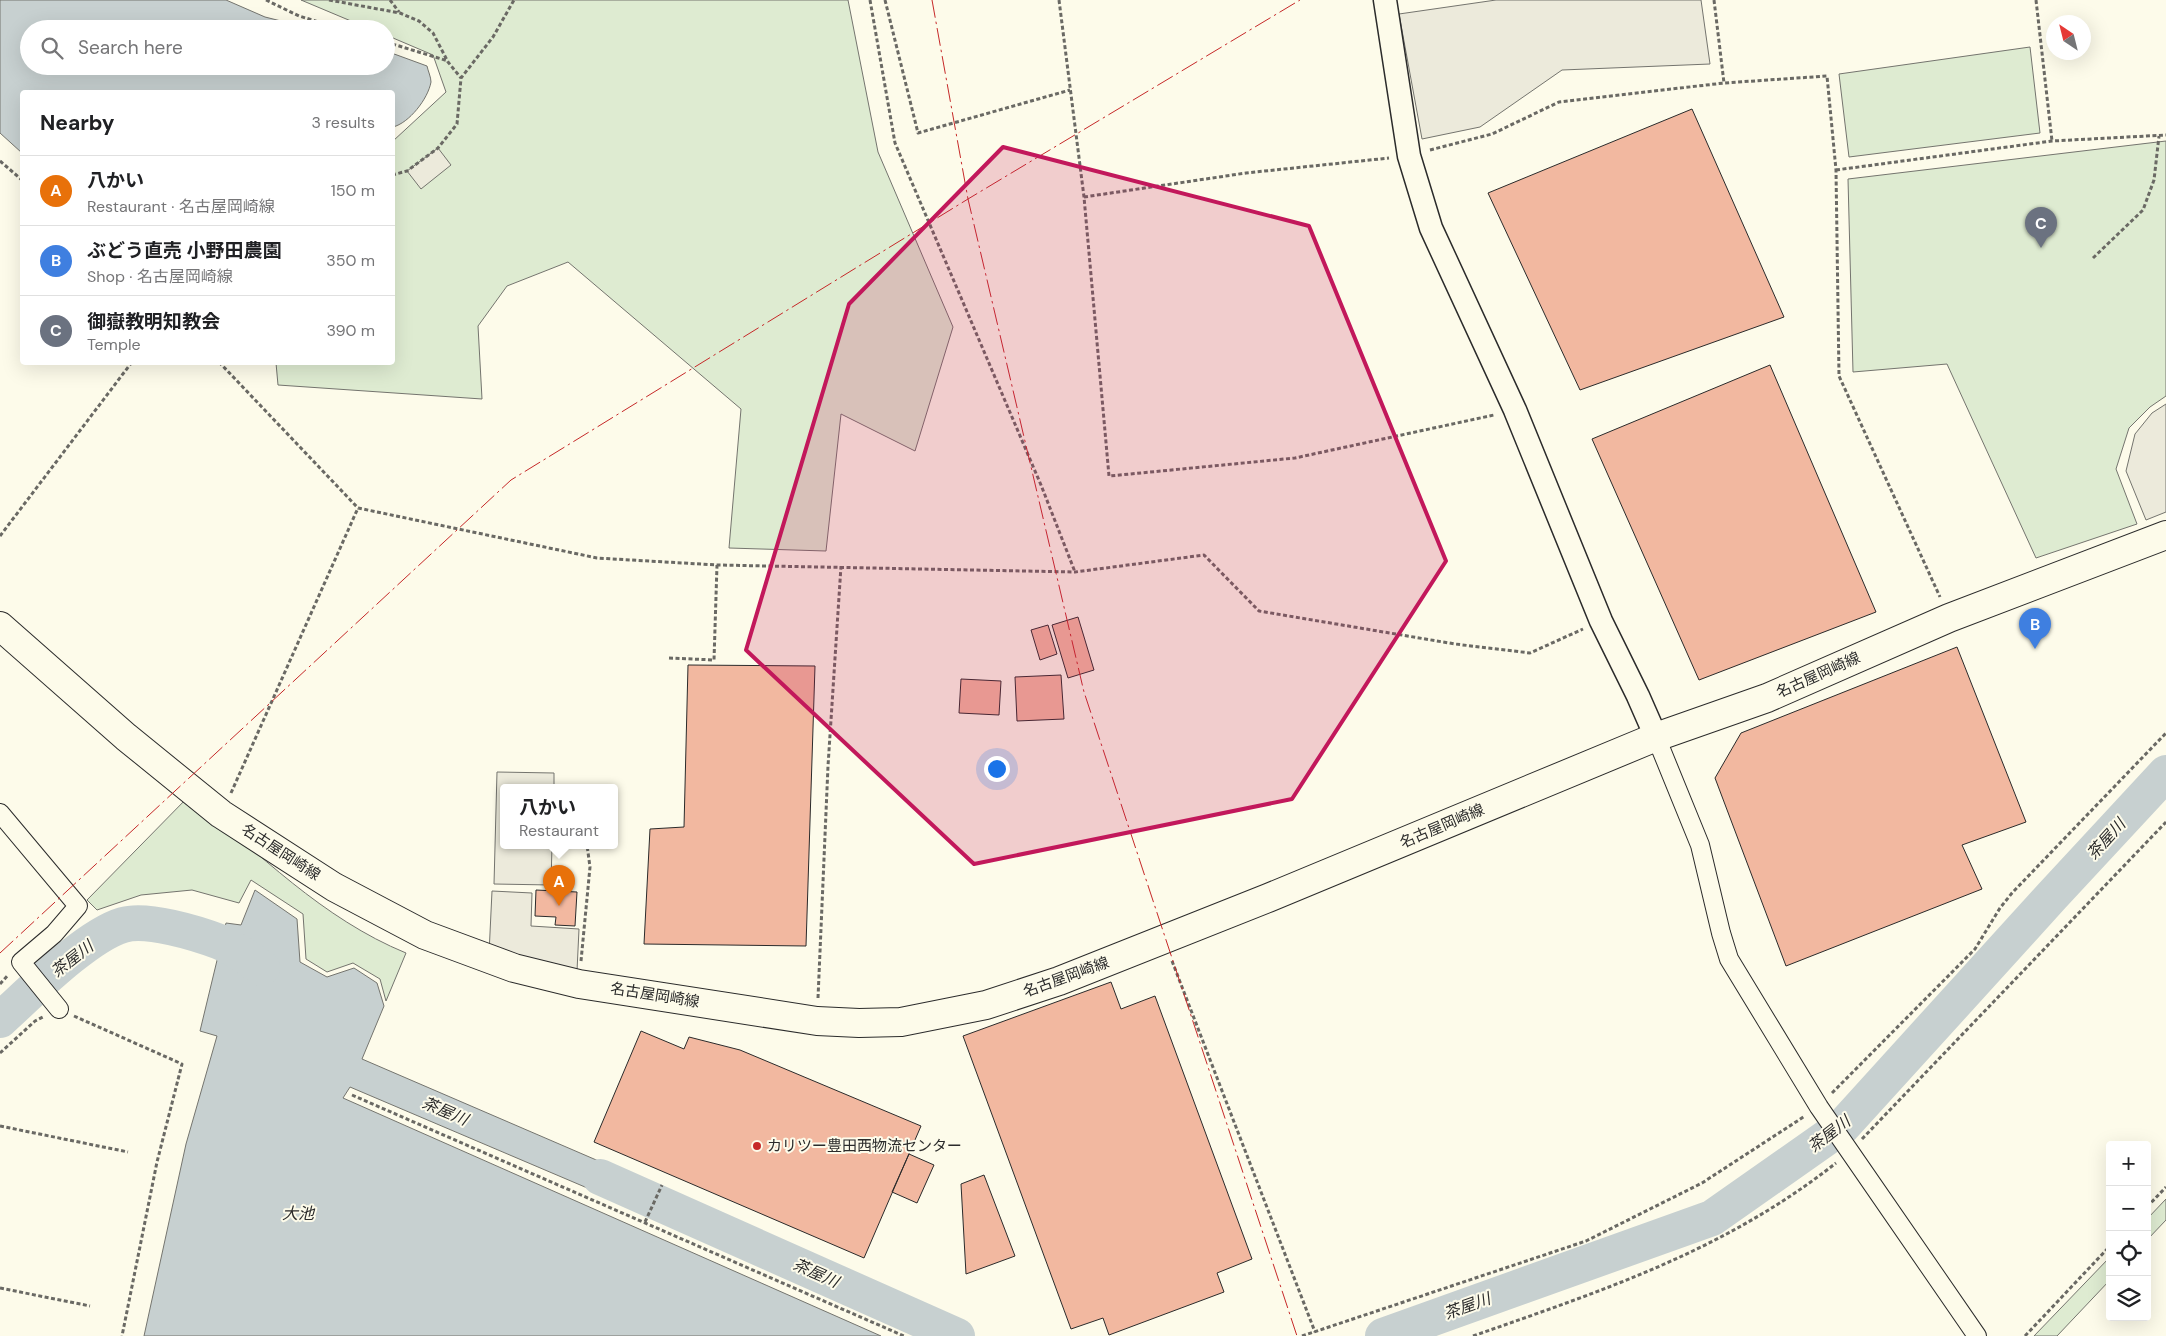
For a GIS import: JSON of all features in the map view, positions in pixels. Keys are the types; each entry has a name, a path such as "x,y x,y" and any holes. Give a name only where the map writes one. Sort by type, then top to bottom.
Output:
{"main road":[{"name":"名古屋岡崎線","path":"0,626 126,737 222,814 334,887 417,931 514,968 579,984 816,1021 901,1022 986,1005 1059,981 1656,737 1767,698 1949,618 2166,535"}],"street":[{"path":"1385,0 1408,156 1430,228 1516,410 1601,621 1656,737 1700,845 1721,933 1729,958 1819,1107 1977,1336"},
{"path":"0,813 78,906 54,934 21,962 59,1009"}],"path":[{"path":"266,0 274,0"},
{"path":"266,0 299,16 312,20"},
{"path":"329,0 400,13 419,21 433,33 448,62 461,78"},
{"path":"390,0 400,13"},
{"path":"395,174 407,171 438,148 457,124 461,78 493,37 514,0"},
{"path":"870,0 895,143 1075,572"},
{"path":"885,0 918,133 1070,90"},
{"path":"1059,0 1084,197 1109,476 1295,458 1516,410"},
{"path":"1714,0 1724,83"},
{"path":"2036,0 2052,141"},
{"path":"395,45 448,62"},
{"path":"1084,197 1246,173 1408,156 1492,134 1559,102 1724,83 1827,76 1836,170 1838,376 1949,618"},
{"path":"2093,258 2143,210 2154,180 2159,136"},
{"path":"1836,170 2052,141 2166,136"},
{"path":"0,161 20,178"},
{"path":"0,536 130,365"},
{"path":"222,365 358,508 596,558 717,565 1075,572 1204,555 1259,611 1454,644 1530,653 1601,621"},
{"path":"222,814 358,508"},
{"path":"669,658 714,660 717,565"},
{"path":"816,1021 828,766 841,566"},
{"path":"1302,1336 1586,1241 1702,1182 1819,1107 1975,949 2000,908 2012,893 2166,733"},
{"path":"1473,1336 1587,1296 1683,1257 1753,1221 1802,1188 1849,1152 2166,822"},
{"path":"579,984 590,868 588,849"},
{"path":"1164,939 1315,1332"},
{"path":"0,1054 35,1021 59,1009 182,1064 157,1162 122,1336"},
{"path":"352,1095 904,1336"},
{"path":"0,1126 128,1152"},
{"path":"645,1222 662,1185"},
{"path":"2151,1203 2166,1187"},
{"path":"2025,1336 2106,1250"},
{"path":"0,1288 90,1306"}],"highlighted area":[{"path":"1003,147 1309,226 1446,561 1292,799 974,864 746,650 849,304"}],"green space":[{"path":"301,0 848,0 878,152 953,327 915,451 841,414 826,551 729,548 741,409 568,262 507,286 478,326 482,399 278,385 276,365 395,365 395,139 446,92 433,55 395,39 395,20 349,20"},
{"path":"2030,47 2040,133 1849,157 1839,74"},
{"path":"2166,141 2166,396 2150,407 2129,428 2116,469 2137,524 2036,558 1947,364 1853,372 1848,179"},
{"path":"190,795 266,862 319,903 376,939 406,953 386,1001 380,979 353,963 327,972 306,959 303,914 251,880 239,903 192,890 141,895 97,910 87,900"},
{"path":"2166,1199 2166,1220 2151,1236 2151,1215"},
{"path":"2106,1261 2106,1284 2057,1336 2034,1336"}],"shaded area":[{"path":"1496,0 1701,0 1710,64 1562,70 1480,127 1422,139 1399,14"},
{"path":"438,148 451,165 421,189 407,171"},
{"path":"2166,404 2166,512 2146,520 2126,471 2135,434 2152,413"},
{"path":"497,772 554,773 554,784 500,784 500,849 552,849 551,885 494,884"},
{"path":"492,891 532,893 531,926 579,929 577,971 489,954"}],"water":[{"path":"0,0 226,0 265,17 277,20 20,20 20,75 395,75 395,54 427,66 431,78 429,89 422,103 405,121 395,126 395,90 20,90 20,151 0,133"},
{"name":"大池","path":"255,890 297,919 300,962 327,977 354,968 377,983 384,1006 362,1059 652,1184 639,1210 350,1087 343,1098 881,1336 144,1336 186,1144 217,1036 200,1031 226,923 241,925"}],"building":[{"path":"1692,109 1784,317 1580,390 1488,193"},
{"path":"1770,365 1876,612 1699,680 1592,439"},
{"path":"1078,617 1094,670 1068,678 1052,625"},
{"path":"1048,625 1057,654 1040,660 1031,630"},
{"path":"1957,647 2026,822 1962,845 1982,889 1786,966 1715,778 1741,733"},
{"path":"688,665 815,666 806,946 644,944 650,829 684,827"},
{"path":"1061,675 1064,719 1017,721 1015,677"},
{"path":"961,679 1001,681 999,715 959,713"},
{"path":"536,890 577,892 575,926 555,925 556,917 535,916"},
{"path":"1111,982 1121,1009 1155,996 1252,1259 1217,1273 1224,1292 1109,1335 1103,1318 1071,1329 963,1036"},
{"path":"641,1031 684,1049 689,1037 740,1050 921,1126 864,1258 594,1142"},
{"path":"909,1154 934,1165 917,1203 892,1192"},
{"path":"984,1175 1015,1256 966,1274 961,1184"}],"waterway":[{"name":"茶屋川","path":"1383,1336 1712,1218 1843,1126 2166,773"},
{"name":"茶屋川","path":"0,1020 59,966 92,941 108,931 133,923 145,923 172,928 220,942 262,968"},
{"name":"茶屋川","path":"600,1177 957,1336"}],"power":[{"path":"932,0 968,199 1084,692 1297,1336"},
{"path":"0,953 511,480 968,199 1300,0"}],"place":[{"name":"御嶽教明知教会","path":"2041,248"},
{"name":"ぶどう直売 小野田農園","path":"2035,649"},
{"name":"八かい","path":"559,906"},
{"name":"カリツー豊田西物流センター","path":"757,1146"}]}
